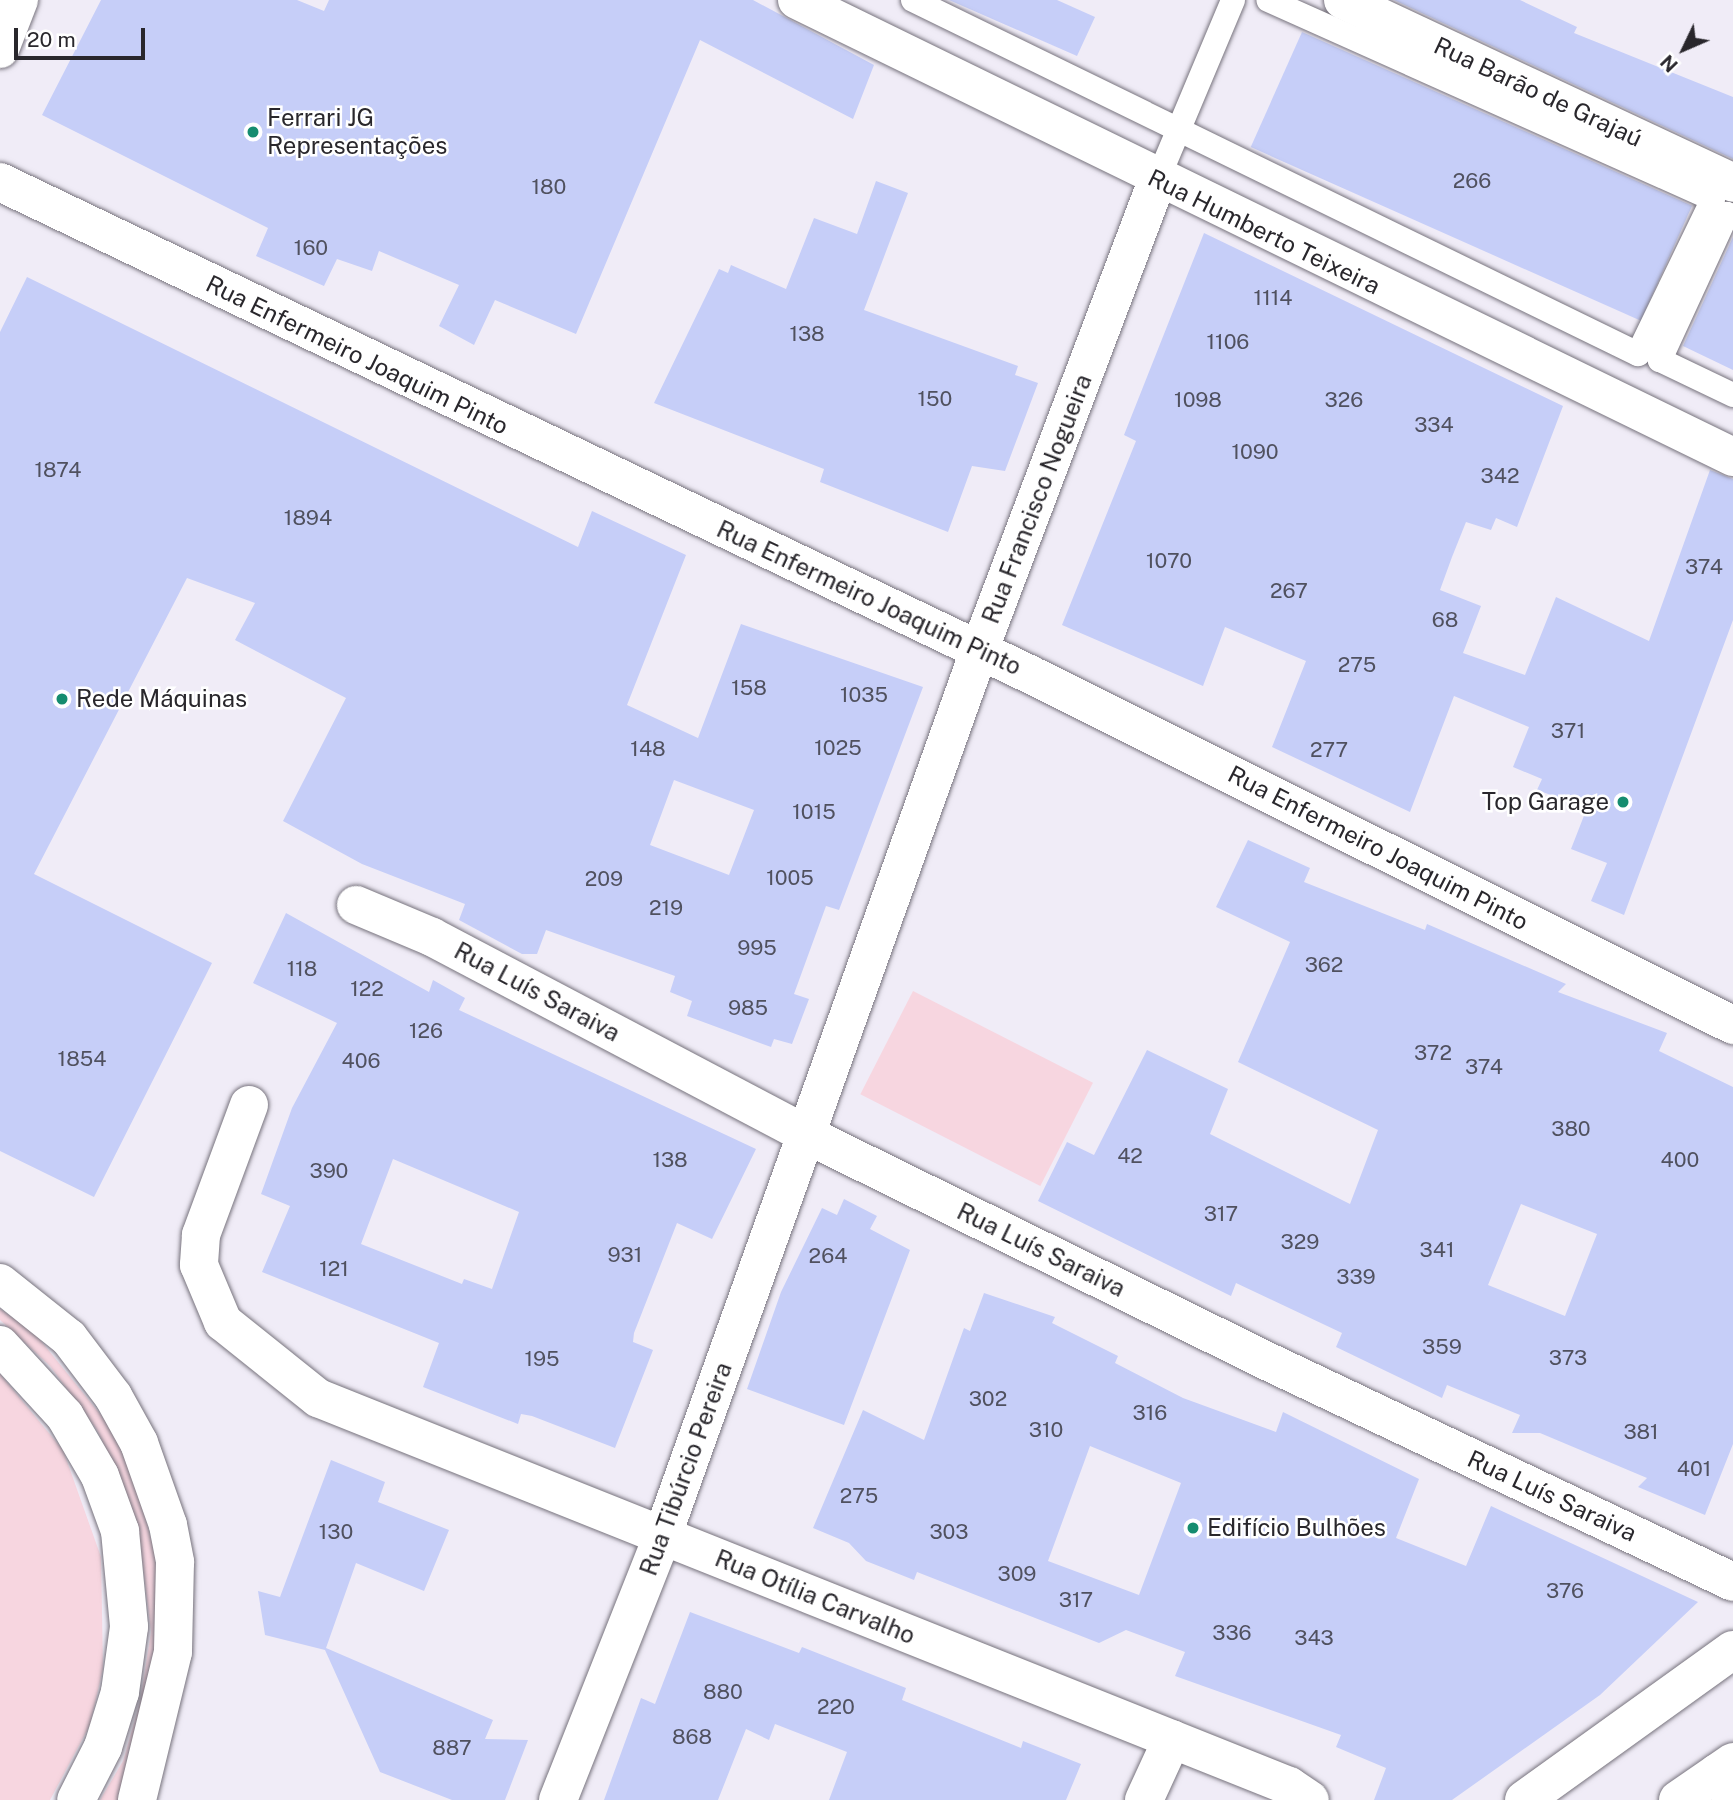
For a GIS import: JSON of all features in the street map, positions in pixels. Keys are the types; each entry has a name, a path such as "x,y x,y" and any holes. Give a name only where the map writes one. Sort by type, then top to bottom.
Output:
{"street":[{"path":"0,49 19,0"},
{"name":"Rua Humberto Teixeira","path":"797,0 1163,168 1733,457"},
{"name":"Rua Barão de Grajaú","path":"1343,0 1733,183"},
{"name":"Rua Francisco Nogueira","path":"807,1135 979,651 1163,168"},
{"name":"Rua Enfermeiro Joaquim Pinto","path":"0,183 979,651 1733,1025"},
{"name":"Rua Luís Saraiva","path":"356,905 466,954 807,1135 1733,1583"},
{"name":"Rua Otília Carvalho","path":"249,1105 201,1235 199,1265 223,1322 318,1398 1172,1739 1310,1800"},
{"name":"Rua Tibúrcio Pereira","path":"558,1800 662,1537 807,1135"},
{"path":"0,1283 69,1338 113,1396 139,1443 168,1525 175,1562 173,1652 137,1800"},
{"path":"0,1345 65,1416 100,1476 120,1531 129,1627 120,1692 103,1747 76,1800"},
{"path":"1524,1800 1733,1650"},
{"path":"1144,1800 1172,1739"},
{"path":"1678,1800 1728,1777"}],"lane":[{"path":"913,0 1180,127 1638,354 1713,199 1268,0"},
{"path":"1163,168 1233,0"},
{"path":"1733,217 1727,214 1660,360 1733,396"}],"shaded area":[{"path":"913,991 1093,1083 1040,1186 860,1094"},
{"path":"0,1309 33,1331 109,1425 130,1464 154,1549 162,1621 119,1800 100,1800 123,1761 140,1702 151,1632 142,1560 119,1477 97,1430 50,1366 0,1320"},
{"path":"0,1374 63,1450 101,1557 103,1669 90,1725 50,1800 0,1800"}],"building":[{"path":"101,0 297,0 324,11 329,0 753,0 874,65 853,119 700,40 576,334 495,300 474,345 439,326 459,285 379,251 372,271 337,259 324,286 256,256 268,228 42,115"},
{"path":"949,0 1057,0 1095,17 1077,56"},
{"path":"1394,0 1520,0 1577,27 1574,33 1733,97 1733,159"},
{"path":"1302,32 1692,206 1641,321 1251,147"},
{"path":"876,181 908,193 864,310 1018,366 1015,375 1038,383 1005,471 972,466 948,532 820,482 824,469 654,403 719,269 728,273 731,265 786,289 814,218 857,234"},
{"path":"1204,233 1563,406 1517,527 1496,518 1491,530 1466,522 1440,590 1481,606 1463,653 1525,675 1556,597 1649,641 1710,470 1733,479 1733,620 1624,915 1591,901 1607,863 1571,849 1587,808 1537,790 1542,779 1513,767 1529,727 1454,696 1410,812 1272,747 1306,661 1225,627 1203,686 1062,625 1136,441 1124,435"},
{"path":"1733,237 1733,370 1683,346"},
{"path":"27,277 578,547 592,511 686,555 627,705 698,738 741,624 923,687 839,910 826,906 794,994 809,999 792,1044 774,1039 771,1047 687,1016 692,1001 670,992 675,976 546,930 537,954 522,954 459,920 465,904 362,864 283,821 346,698 235,640 255,603 187,578 34,874 212,963 94,1197 0,1151 0,332","holes":["674,780 754,810 729,875 650,845"]},
{"path":"1248,840 1310,868 1304,882 1425,930 1427,924 1566,984 1558,992 1667,1033 1659,1051 1733,1087 1733,1444 1705,1515 1638,1487 1647,1478 1540,1433 1512,1433 1520,1415 1447,1385 1442,1398 1336,1347 1342,1333 1236,1283 1231,1296 1038,1201 1067,1142 1094,1155 1147,1050 1228,1089 1210,1134 1350,1204 1378,1130 1238,1062 1290,942 1216,907","holes":["1521,1204 1597,1234 1565,1316 1488,1285"]},
{"path":"286,913 429,992 433,980 465,998 459,1010 756,1149 712,1239 677,1223 634,1333 633,1342 653,1350 615,1448 532,1416 521,1414 518,1424 423,1387 439,1343 262,1272 290,1206 261,1194 292,1108 337,1023 253,983","holes":["393,1159 519,1212 492,1289 464,1279 462,1284 361,1244"]},
{"path":"844,1199 877,1216 870,1229 910,1250 844,1425 747,1389 781,1292 822,1208 837,1215"},
{"path":"984,1293 1055,1317 1052,1323 1118,1356 1115,1363 1183,1398 1276,1432 1283,1412 1419,1479 1396,1538 1466,1566 1491,1506 1698,1602 1600,1695 1452,1800 1374,1800 1386,1768 1336,1747 1341,1735 1175,1676 1185,1652 1126,1630 1099,1643 917,1572 914,1580 866,1561 849,1543 813,1528 863,1410 924,1440 964,1328 970,1331","holes":["1090,1446 1181,1483 1139,1595 1048,1561"]},
{"path":"331,1460 385,1482 378,1502 449,1530 424,1591 356,1563 326,1648 493,1720 485,1739 528,1740 505,1800 452,1800 380,1772 325,1650 265,1635 258,1591 280,1597"},
{"path":"690,1612 799,1653 802,1647 906,1688 902,1700 1021,1748 1023,1741 1081,1764 1066,1800 829,1800 847,1752 775,1724 769,1740 746,1729 718,1800 604,1800 641,1698 655,1704"}],"place":[{"name":"Ferrari JG Representações","path":"253,132"},
{"name":"Rede Máquinas","path":"62,699"},
{"name":"Top Garage","path":"1623,802"},
{"name":"Edifício Bulhões","path":"1193,1528"}]}
